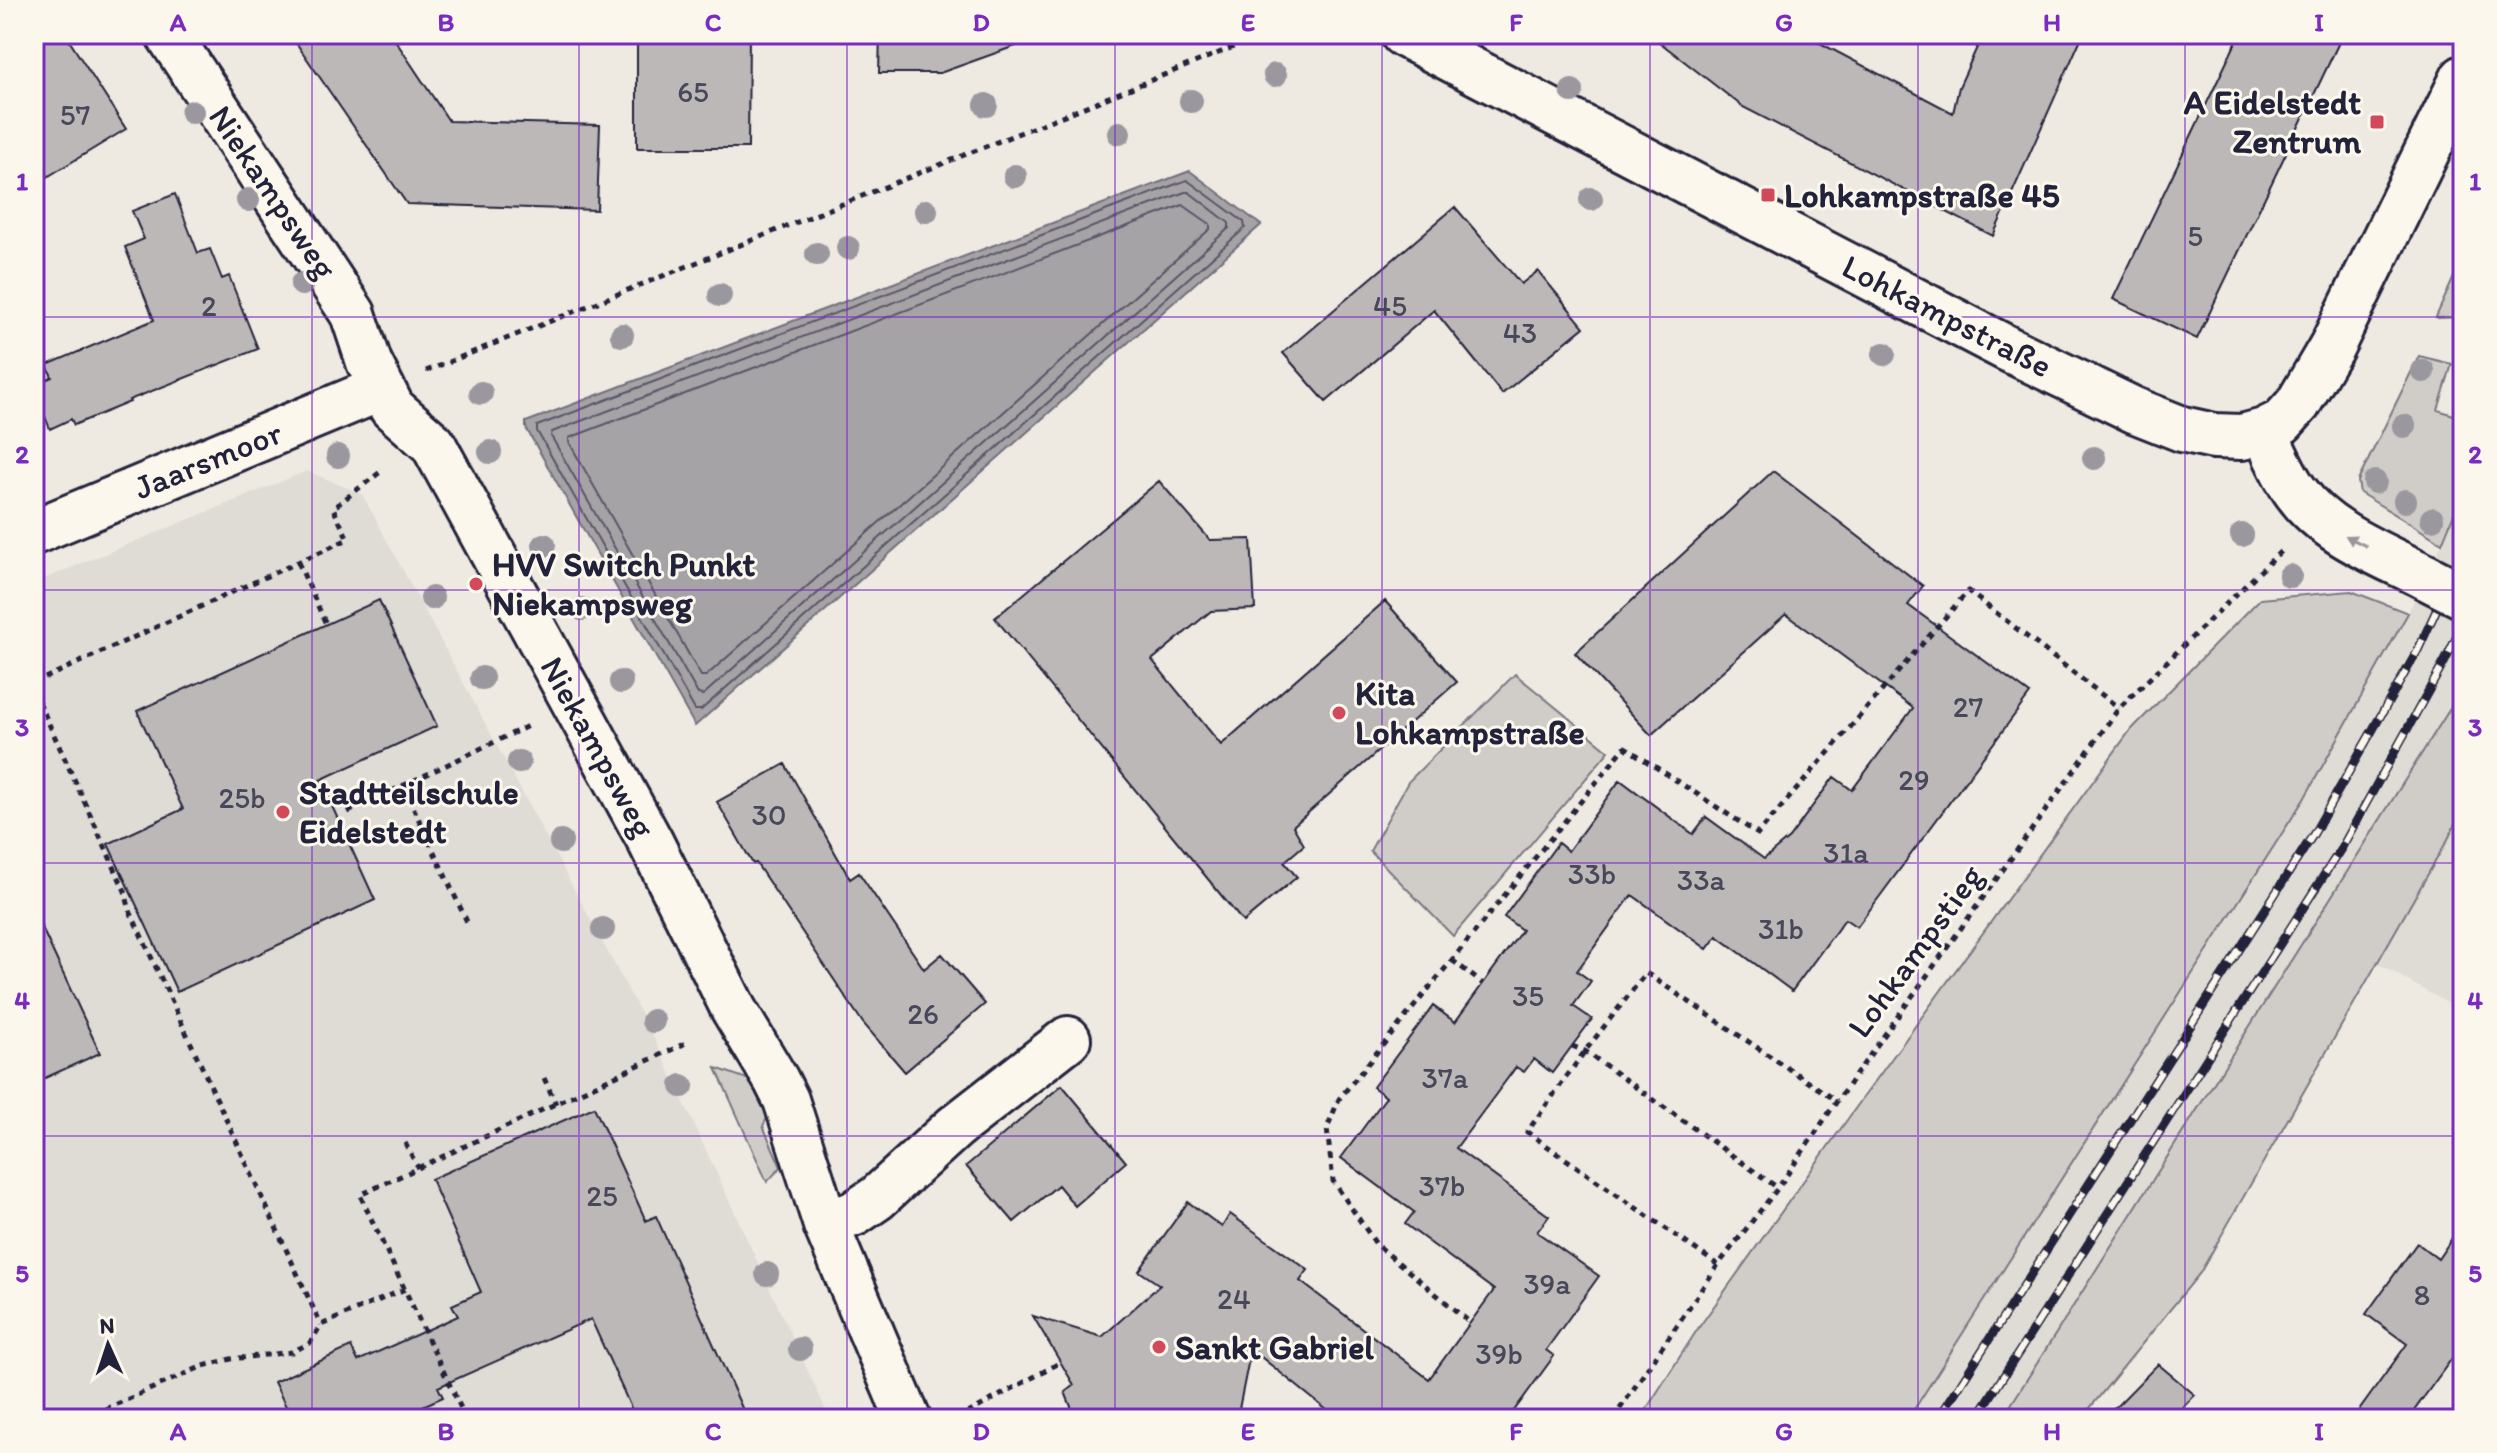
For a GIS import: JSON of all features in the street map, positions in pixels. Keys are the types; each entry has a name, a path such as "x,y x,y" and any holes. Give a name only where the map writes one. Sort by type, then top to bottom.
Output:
{"street":[{"name":"Niekampsweg","path":"168,34 353,314 369,362 392,408 433,444 650,841 734,1010 786,1100 826,1225 908,1419"},
{"name":"Lohkampstraße","path":"1403,34 1980,334 2134,410 2182,429 2214,436 2242,437 2264,431"},
{"path":"2444,587 2343,534 2312,511 2294,490 2264,431 2282,422 2298,404 2332,346 2463,78"},
{"name":"Jaarsmoor","path":"34,532 382,388"},
{"path":"826,1225 855,1213 877,1198 955,1127 1068,1039"}],"path":[{"path":"422,373 1266,34"},
{"path":"34,683 348,539 333,508 383,470"},
{"name":"Lohkampstieg","path":"1613,1419 1718,1265 1778,1188 2119,708 2292,540"},
{"path":"298,562 326,624"},
{"path":"1467,1320 1376,1244 1333,1181 1327,1128 1339,1099 1625,747 1758,834 1968,591 2119,708"},
{"path":"34,691 125,891 130,911 321,1325"},
{"path":"348,812 530,725"},
{"path":"403,786 469,926"},
{"path":"1452,960 1483,984"},
{"path":"1718,1265 1527,1132 1585,1051 1646,973 1837,1101"},
{"path":"466,1419 360,1195 688,1042"},
{"path":"1572,1046 1585,1051 1778,1188"},
{"path":"544,1078 556,1104"},
{"path":"405,1143 418,1168"},
{"path":"83,1419 203,1366 231,1359 292,1352 310,1343 321,1325 405,1289"},
{"path":"957,1419 1061,1362"}],"shaded area":[{"path":"2463,257 2463,317 2438,318 2436,317"},
{"path":"2419,356 2452,364 2438,410 2460,417 2463,407 2463,491 2442,543 2360,493 2358,481"},
{"name":"Stadtteilschule Eidelstedt","path":"307,471 362,494 655,1040 830,1419 34,1419 34,583"},
{"path":"2463,491 2463,680 2451,707 2002,1419 1908,1419 2304,799 2408,613"},
{"path":"2351,591 2408,613 2304,799 1908,1419 1640,1419 1697,1330 2129,732 2260,599"},
{"path":"1515,674 1609,751 1453,936 1370,851 1408,782"},
{"path":"2463,680 2463,808 2200,1273 2081,1419 2002,1419 2451,707"},
{"path":"2463,808 2463,1012 2377,963"},
{"path":"716,1068 764,1085 774,1104 763,1126 781,1167 767,1182"}],"water":[{"path":"1190,171 1261,225 695,726 526,428 526,422"}],"building":[{"path":"34,34 65,34 126,129 34,185"},
{"path":"290,34 391,34 449,121 600,125 597,210 407,204"},
{"path":"637,34 749,34 748,148 637,148"},
{"path":"880,34 1035,34 1035,39 940,73 879,73"},
{"path":"1649,34 1803,34 1953,113 1959,87 1983,34 2083,34 1993,236 1743,107"},
{"path":"2240,34 2343,34 2197,339 2113,299"},
{"path":"175,194 198,253 210,249 222,279 229,276 258,349 74,425 71,419 50,429 34,389 34,385 52,377 47,365 154,320 125,247 144,239 132,211"},
{"path":"1455,207 1521,284 1538,271 1584,327 1502,394 1434,310 1326,402 1283,353"},
{"path":"1773,471 1923,586 1908,605 2030,694 1857,927 1845,919 1792,991 1717,936 1707,949 1632,895 1577,971 1591,981 1573,1006 1592,1019 1552,1073 1534,1059 1524,1072 1516,1067 1456,1148 1549,1216 1537,1232 1599,1276 1546,1350 1554,1356 1508,1419 1338,1419 1251,1349 1237,1419 1076,1419 1065,1392 1074,1385 1033,1316 1102,1337 1160,1285 1139,1271 1188,1202 1222,1227 1230,1214 1308,1270 1300,1281 1429,1379 1494,1290 1405,1224 1414,1212 1341,1158 1386,1097 1373,1087 1433,1006 1455,1022 1522,930 1504,917 1558,843 1568,851 1620,780 1693,834 1706,817 1764,859 1789,838 1834,777 1852,790 1913,708 1786,614 1651,735 1575,653"},
{"name":"Kita Lohkampstraße","path":"1159,481 1210,540 1251,539 1255,609 1211,611 1152,660 1221,745 1385,601 1457,682 1293,826 1304,845 1284,862 1297,877 1243,922 995,618"},
{"path":"379,600 437,726 320,780 375,900 177,992 108,844 183,809 137,711"},
{"path":"785,764 850,879 859,873 924,969 942,954 985,1004 905,1072 863,1023 756,863 753,864 717,802"},
{"path":"34,911 100,1053 34,1083"},
{"path":"1062,1085 1126,1162 1075,1206 1058,1185 1014,1222 966,1166"},
{"path":"594,1107 646,1221 656,1216 747,1419 636,1419 591,1319 438,1387 443,1397 394,1419 292,1419 274,1382 351,1347 358,1361 458,1316 452,1305 481,1292 431,1179"},
{"path":"2463,1222 2463,1343 2408,1419 2353,1419 2407,1344 2366,1314 2417,1243 2438,1259"},
{"path":"2158,1364 2195,1395 2171,1419 2104,1419"}],"railway":[{"path":"1938,1419 2313,835 2418,650 2463,552"},
{"path":"1976,1419 2342,847 2463,624"}],"place":[{"name":"A Eidelstedt Zentrum","path":"2377,122"},
{"name":"Lohkampstraße 45","path":"1768,195"},
{"name":"HVV Switch Punkt Niekampsweg","path":"476,584"},
{"name":"Kita Lohkampstraße","path":"1339,713"},
{"name":"Stadtteilschule Eidelstedt","path":"283,812"},
{"name":"Sankt Gabriel","path":"1159,1347"}]}
